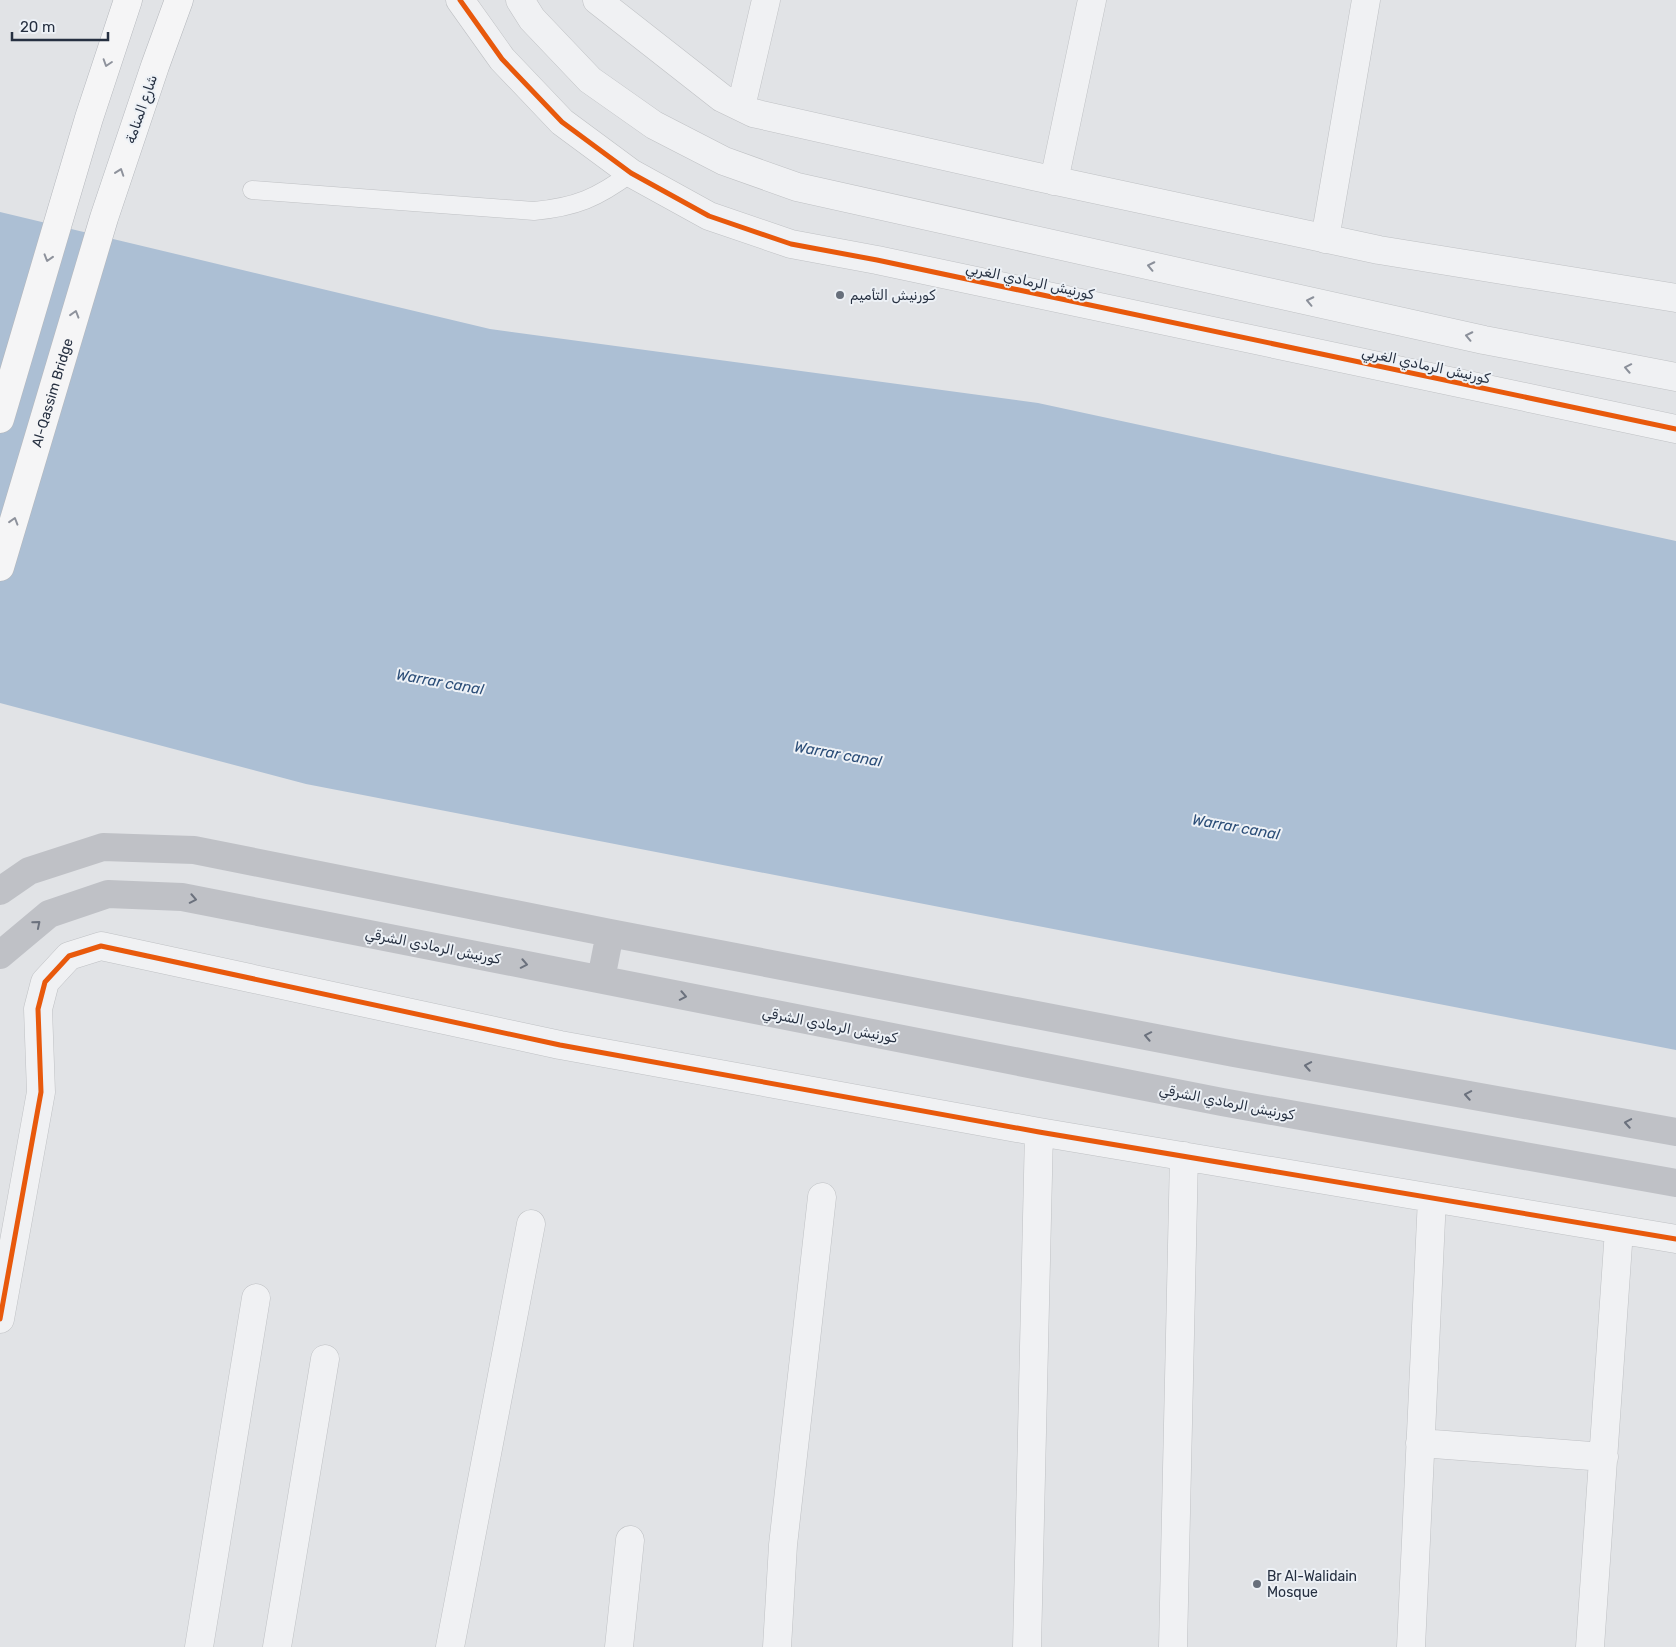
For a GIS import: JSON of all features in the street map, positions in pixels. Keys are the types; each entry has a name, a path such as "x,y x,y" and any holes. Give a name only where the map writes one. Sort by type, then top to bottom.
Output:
{"highway":[{"path":"0,419 89,118 128,0"},
{"name":"شارع المنامة","path":"104,218 179,0"},
{"name":"Al-Qassim Bridge","path":"0,567 104,218"}],"main road":[{"path":"0,891 29,871 103,847 194,850 610,933 1234,1053 1676,1132"},
{"name":"كورنيش الرمادي الشرقي","path":"0,955 49,914 108,894 182,897 1222,1102 1676,1183"},
{"path":"601,979 610,933"}],"street":[{"name":"كورنيش الرمادي الغربي","path":"460,0 502,60 562,122 631,173 709,216 791,244 887,262 1676,429"},
{"path":"520,0 532,19 590,80 654,125 724,161 797,187 1484,340 1676,378"},
{"path":"597,0 722,98 753,113 1325,239 1380,250 1676,298"},
{"path":"741,107 766,0"},
{"path":"1054,180 1092,0"},
{"path":"1325,239 1366,0"},
{"path":"0,1319 41,1092 38,1009 45,982 69,956 101,946 560,1045 1039,1132 1676,1239"},
{"path":"1027,1647 1039,1132"},
{"path":"1172,1647 1184,1156"},
{"path":"777,1647 783,1545 822,1197"},
{"path":"1410,1647 1432,1198"},
{"path":"450,1647 530,1224"},
{"path":"1590,1647 1619,1230"},
{"path":"199,1647 256,1298"},
{"path":"277,1647 325,1359"},
{"path":"1420,1444 1604,1457"},
{"path":"619,1647 630,1540"}],"lane":[{"path":"252,190 534,211 561,208 586,201 610,189 631,173"}],"water":[{"name":"Warrar canal","path":"0,212 490,329 1038,403 1676,541 1676,1050 306,784 0,703"}],"cycle path":[{"path":"460,0 502,59 562,122 631,173 709,216 791,244 877,260 1676,429"},
{"path":"0,1319 41,1092 38,1009 45,982 69,956 101,946 560,1045 1039,1132 1676,1239"}],"place":[{"name":"كورنيش التأميم","path":"840,295"},
{"name":"Br Al-Walidain Mosque","path":"1257,1584"}]}
